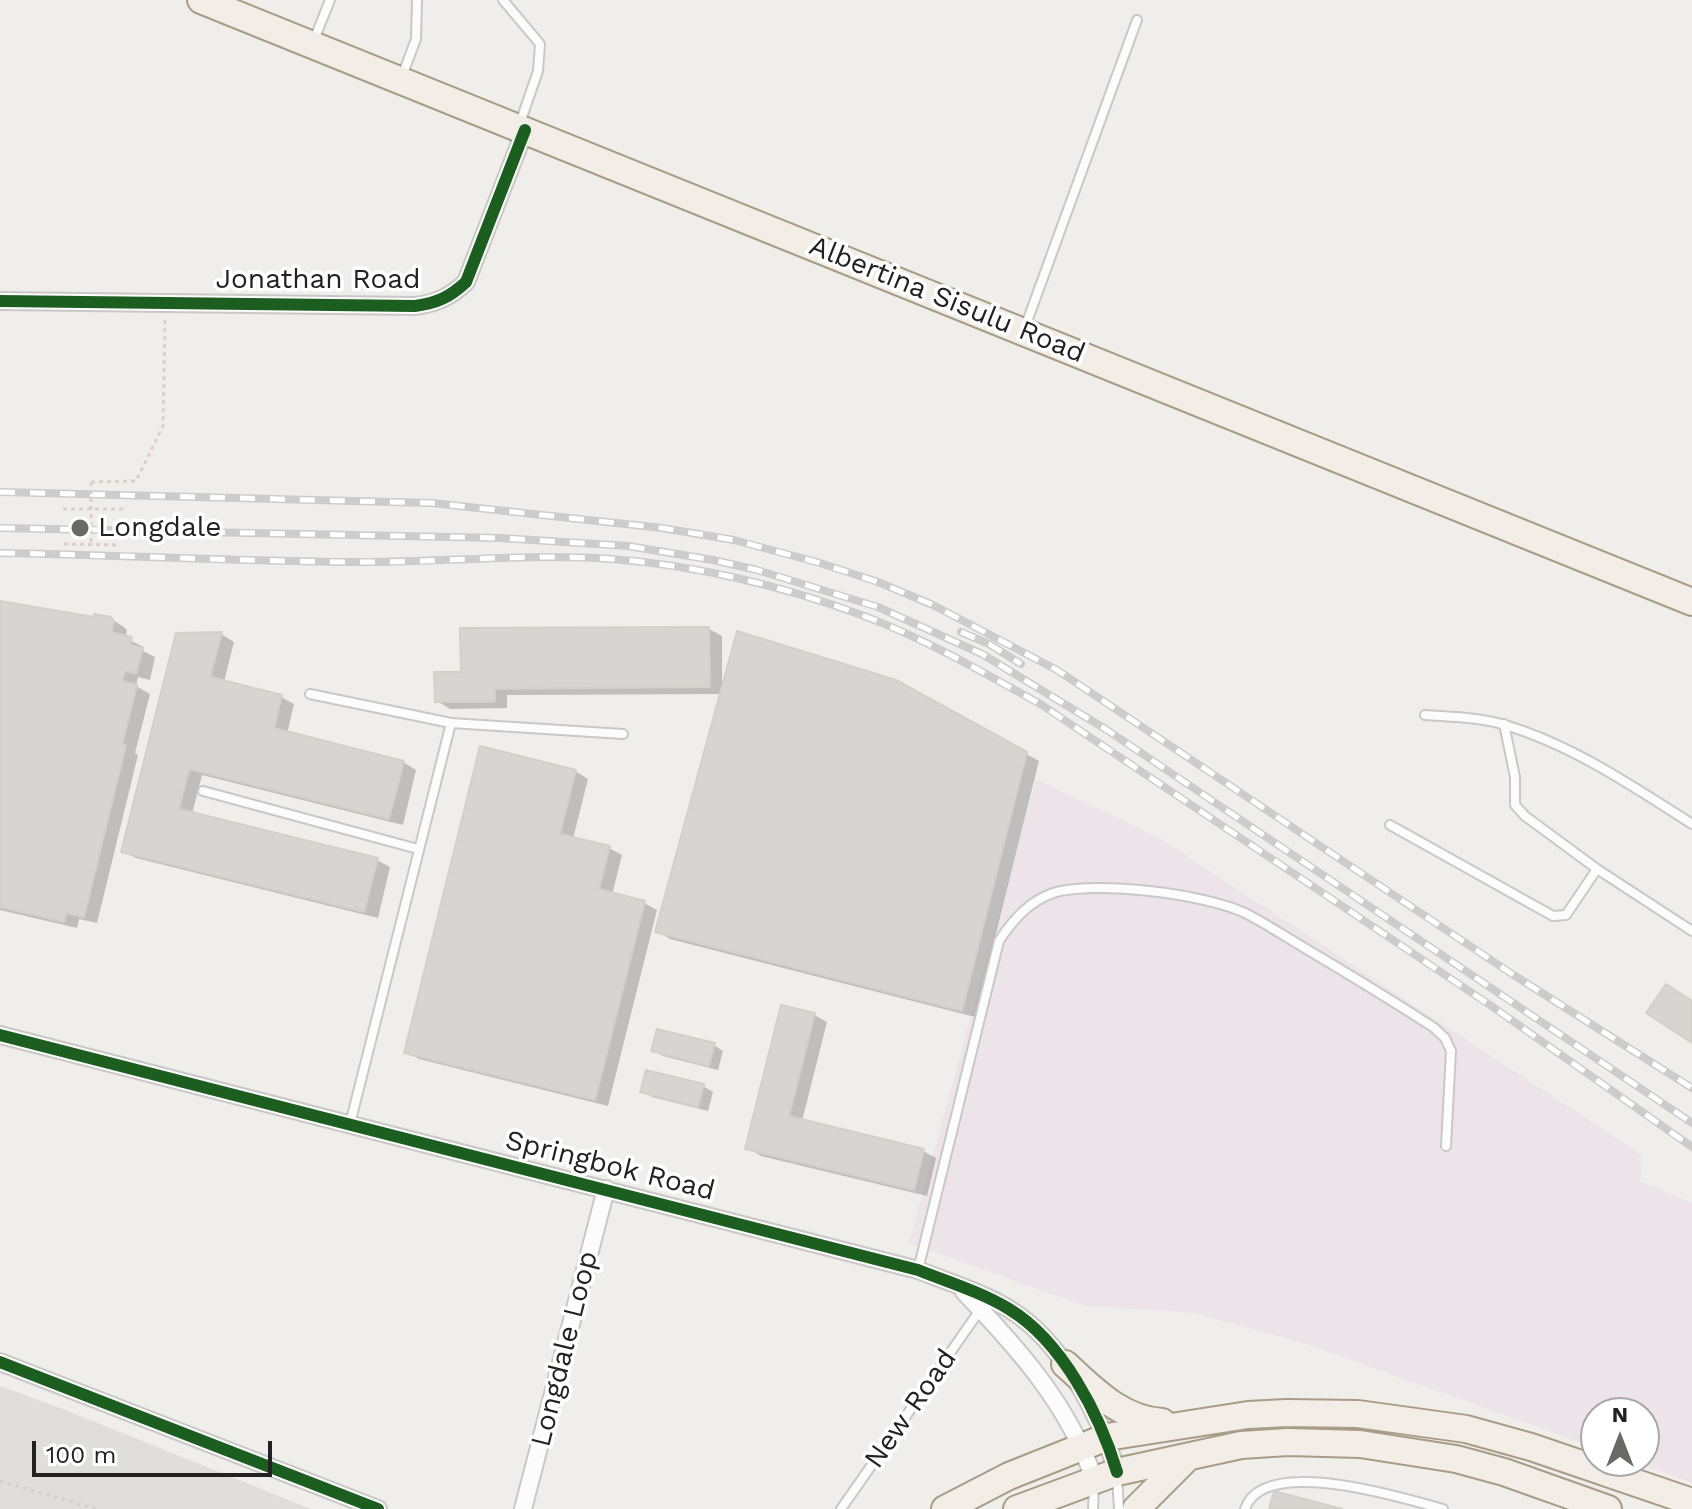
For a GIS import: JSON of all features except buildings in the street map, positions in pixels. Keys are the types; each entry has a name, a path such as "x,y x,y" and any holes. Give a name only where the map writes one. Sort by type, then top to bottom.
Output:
{"main road":[{"name":"Albertina Sisulu Road","path":"201,0 1692,602"},
{"path":"1065,1364 1117,1409 1130,1416 1144,1421 1182,1424"},
{"path":"945,1509 1009,1476 1095,1442 1182,1424 1287,1413 1358,1414 1466,1429 1531,1447 1692,1502"},
{"path":"1017,1509 1052,1504 1105,1476 1241,1445 1288,1442 1360,1444 1456,1459 1504,1472 1608,1509"},
{"path":"1136,1509 1189,1456"}],"street":[{"name":"Jonathan Road","path":"0,301 434,304 452,295 466,282 522,128"},
{"name":"Springbok Road","path":"0,1035 918,1270 1009,1309 1045,1337 1065,1364 1105,1476"},
{"name":"Longdale Loop","path":"523,1509 606,1189"},
{"name":"Springbok Road","path":"960,1288 1009,1338 1095,1442 1105,1476"},
{"path":"0,1362 378,1509"}],"lane":[{"path":"312,44 330,0"},
{"path":"401,80 416,39 417,0"},
{"path":"503,0 540,44 538,71 522,128"},
{"path":"1023,331 1137,20"},
{"path":"310,694 451,723 623,734"},
{"path":"1425,715 1504,724 1559,746 1692,824"},
{"path":"350,1124 451,723"},
{"path":"1504,724 1515,777 1515,805 1525,816 1597,869 1692,931"},
{"path":"203,791 418,849"},
{"path":"1390,825 1553,916 1566,915 1597,869"},
{"path":"918,1270 999,941 1012,921 1029,906 1051,894 1073,889 1143,892 1201,899 1245,913 1433,1027 1445,1038 1451,1051 1446,1146"},
{"name":"New Road","path":"841,1509 981,1309"},
{"path":"1093,1509 1105,1476"},
{"path":"1105,1476 1119,1509"},
{"path":"1245,1509 1252,1495 1262,1488 1298,1483 1353,1487 1443,1509"}],"path":[{"path":"91,544 91,482 136,481 163,426 166,303"},
{"path":"63,509 123,509"},
{"path":"64,544 120,545"},
{"path":"0,1481 97,1509"}],"shaded area":[{"path":"1036,779 1161,839 1642,1155 1640,1181 1692,1203 1692,1483 1660,1471 1660,1397 1580,1397 1580,1442 1309,1345 1194,1313 1085,1306 909,1243"},
{"path":"0,1386 63,1409 311,1509 0,1509"}],"railway":[{"path":"0,492 432,503 662,528 734,540 878,582 933,605 1057,670 1512,974 1692,1088"},
{"path":"0,528 501,538 628,546 757,570 878,607 982,654 1107,730 1692,1123"},
{"path":"0,553 351,562 546,557 611,559 707,572 771,586 834,605 932,646 1042,705 1490,1005 1692,1147"},
{"path":"961,632 989,644 1021,664"}],"cycle path":[{"path":"0,301 415,306 437,301 466,282 525,130"},
{"path":"0,1035 918,1270 1009,1309 1046,1340 1089,1404 1117,1472"},
{"path":"0,1362 378,1509"}],"place":[{"name":"Longdale","path":"80,528"}]}
